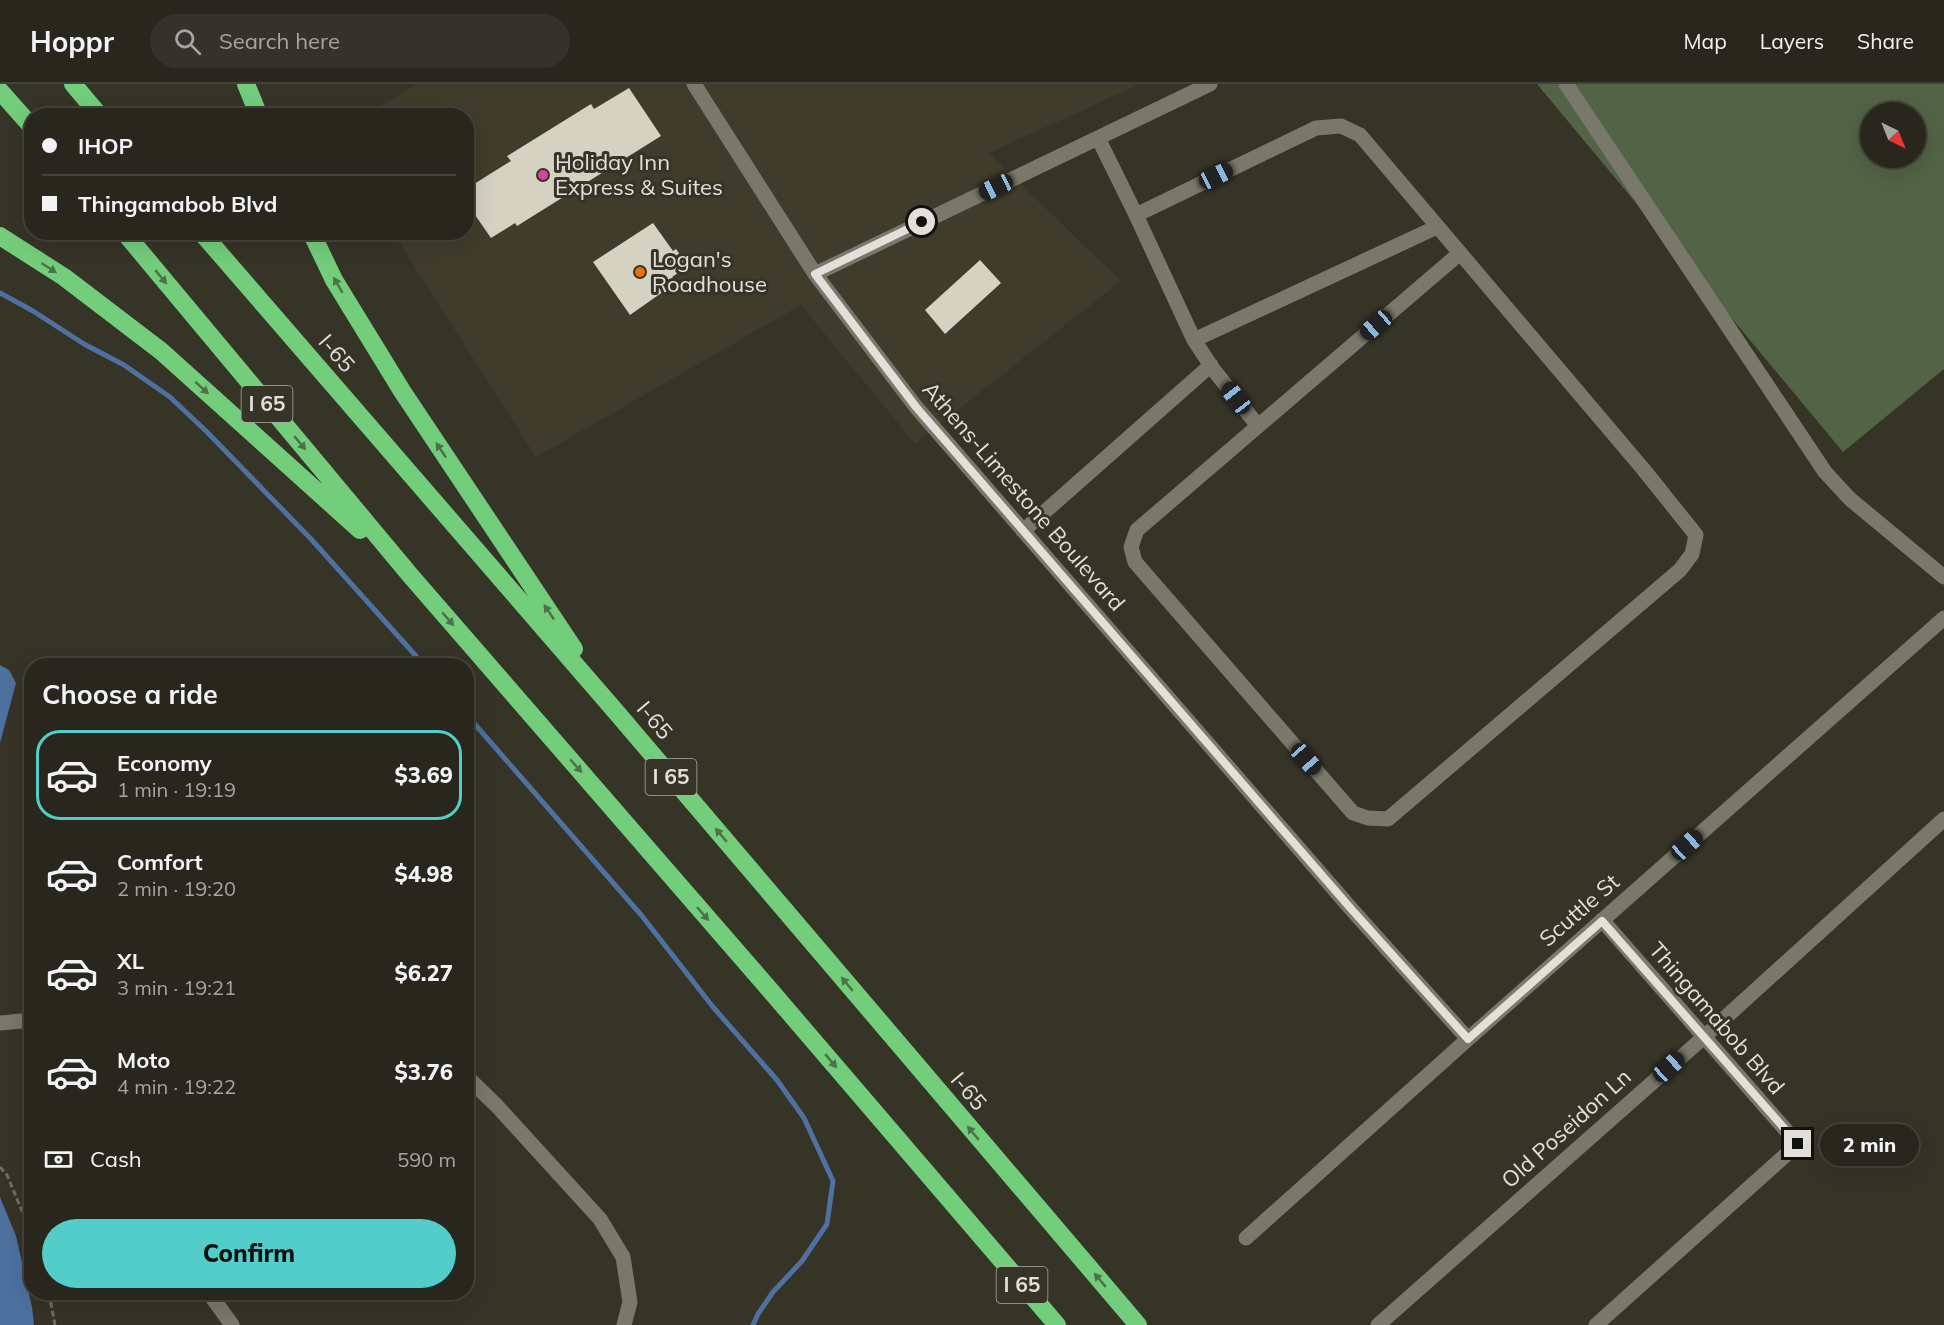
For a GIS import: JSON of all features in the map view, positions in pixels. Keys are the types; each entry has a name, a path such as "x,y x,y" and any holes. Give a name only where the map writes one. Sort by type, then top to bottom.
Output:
{"highway":[{"path":"74,84 94,108"},
{"path":"246,84 256,108"},
{"path":"0,91 24,118"},
{"path":"0,236 64,277 161,351 410,575"},
{"name":"I 65","path":"131,240 410,575 1057,1325"},
{"name":"I-65","path":"208,240 617,713 1138,1325"},
{"path":"315,240 334,280 402,391 617,713"}],"street":[{"name":"Athens-Limestone Boulevard","path":"694,84 815,274 916,407 1353,911 1468,1039"},
{"path":"815,274 1210,84"},
{"path":"1566,84 1825,472 1850,499 1944,577"},
{"path":"1136,215 1316,128 1341,126 1360,135 1437,227 1460,253 1636,461 1695,535 1692,554 1680,570 1388,819 1368,818 1353,813 1135,562 1131,547 1137,530 1460,253"},
{"path":"1098,138 1194,340 1258,426"},
{"path":"1194,340 1437,227"},
{"path":"1023,531 1211,365"},
{"name":"Scuttle St","path":"1246,1238 1944,618"},
{"name":"Old Poseidon Ln","path":"1378,1325 1704,1036 1944,819"},
{"name":"Thingamabob Blvd","path":"1596,1325 1798,1144 1602,921"},
{"path":"0,1023 24,1021"},
{"path":"474,1084 600,1219 623,1257 630,1302 624,1325"},
{"path":"214,1300 232,1325"}],"path":[{"path":"0,1167 7,1175 24,1216"},
{"path":"50,1300 55,1325"}],"shaded area":[{"path":"418,84 1140,84 989,153 1121,281 915,444 801,305 536,457 397,240 474,240 474,108 377,108"}],"green space":[{"path":"1537,84 1944,84 1944,369 1843,452"}],"water":[{"path":"0,665 9,670 16,683 0,743"},
{"path":"0,1197 16,1236 24,1272 24,1300 30,1300 34,1325 0,1325"}],"building":[{"name":"Holiday Inn Express & Suites","path":"629,88 661,136 517,226 515,223 491,238 474,214 474,184 511,161 507,156 591,104 594,109"},
{"name":"Logan's Roadhouse","path":"653,223 673,251 676,249 688,266 672,277 677,282 630,315 593,262"},
{"path":"980,260 1001,283 945,334 925,310"}],"waterway":[{"path":"0,293 84,344 124,365 170,397 311,539 418,658"},
{"path":"474,723 642,916 713,1007 777,1080 804,1118 833,1181 827,1224 802,1261 773,1292 753,1325"}],"place":[{"name":"Holiday Inn Express & Suites","path":"543,175"},
{"name":"Logan's Roadhouse","path":"640,272"}],"route":[{"path":"922,222 815,274 916,407 1353,911 1468,1039 1602,921 1798,1144"}]}
